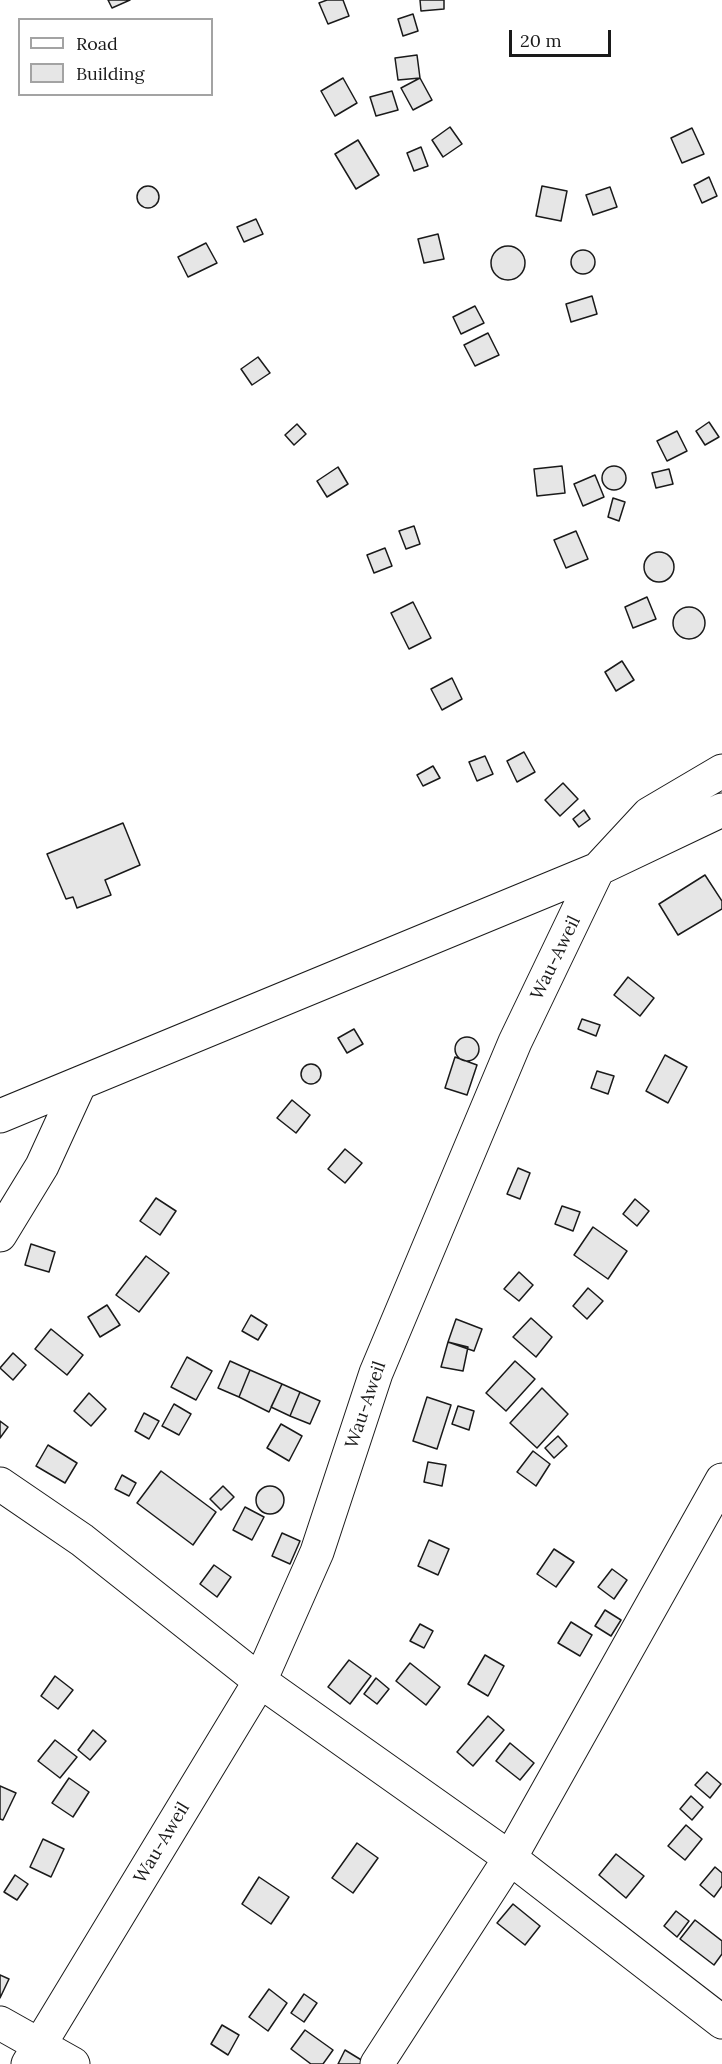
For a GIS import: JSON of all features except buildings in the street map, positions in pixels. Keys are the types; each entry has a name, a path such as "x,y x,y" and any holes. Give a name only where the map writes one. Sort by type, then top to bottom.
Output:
{"street":[{"name":"Wau-Aweil","path":"34,2055 260,1681 317,1552 376,1372 515,1042 598,868 650,814 722,771"},
{"path":"0,1116 598,868 722,810"},
{"path":"0,1235 42,1166 80,1083"},
{"path":"377,2064 510,1858 722,1480"},
{"path":"0,1484 82,1540 260,1681 510,1858 722,2022"},
{"path":"0,2024 34,2055 73,2064"}]}
